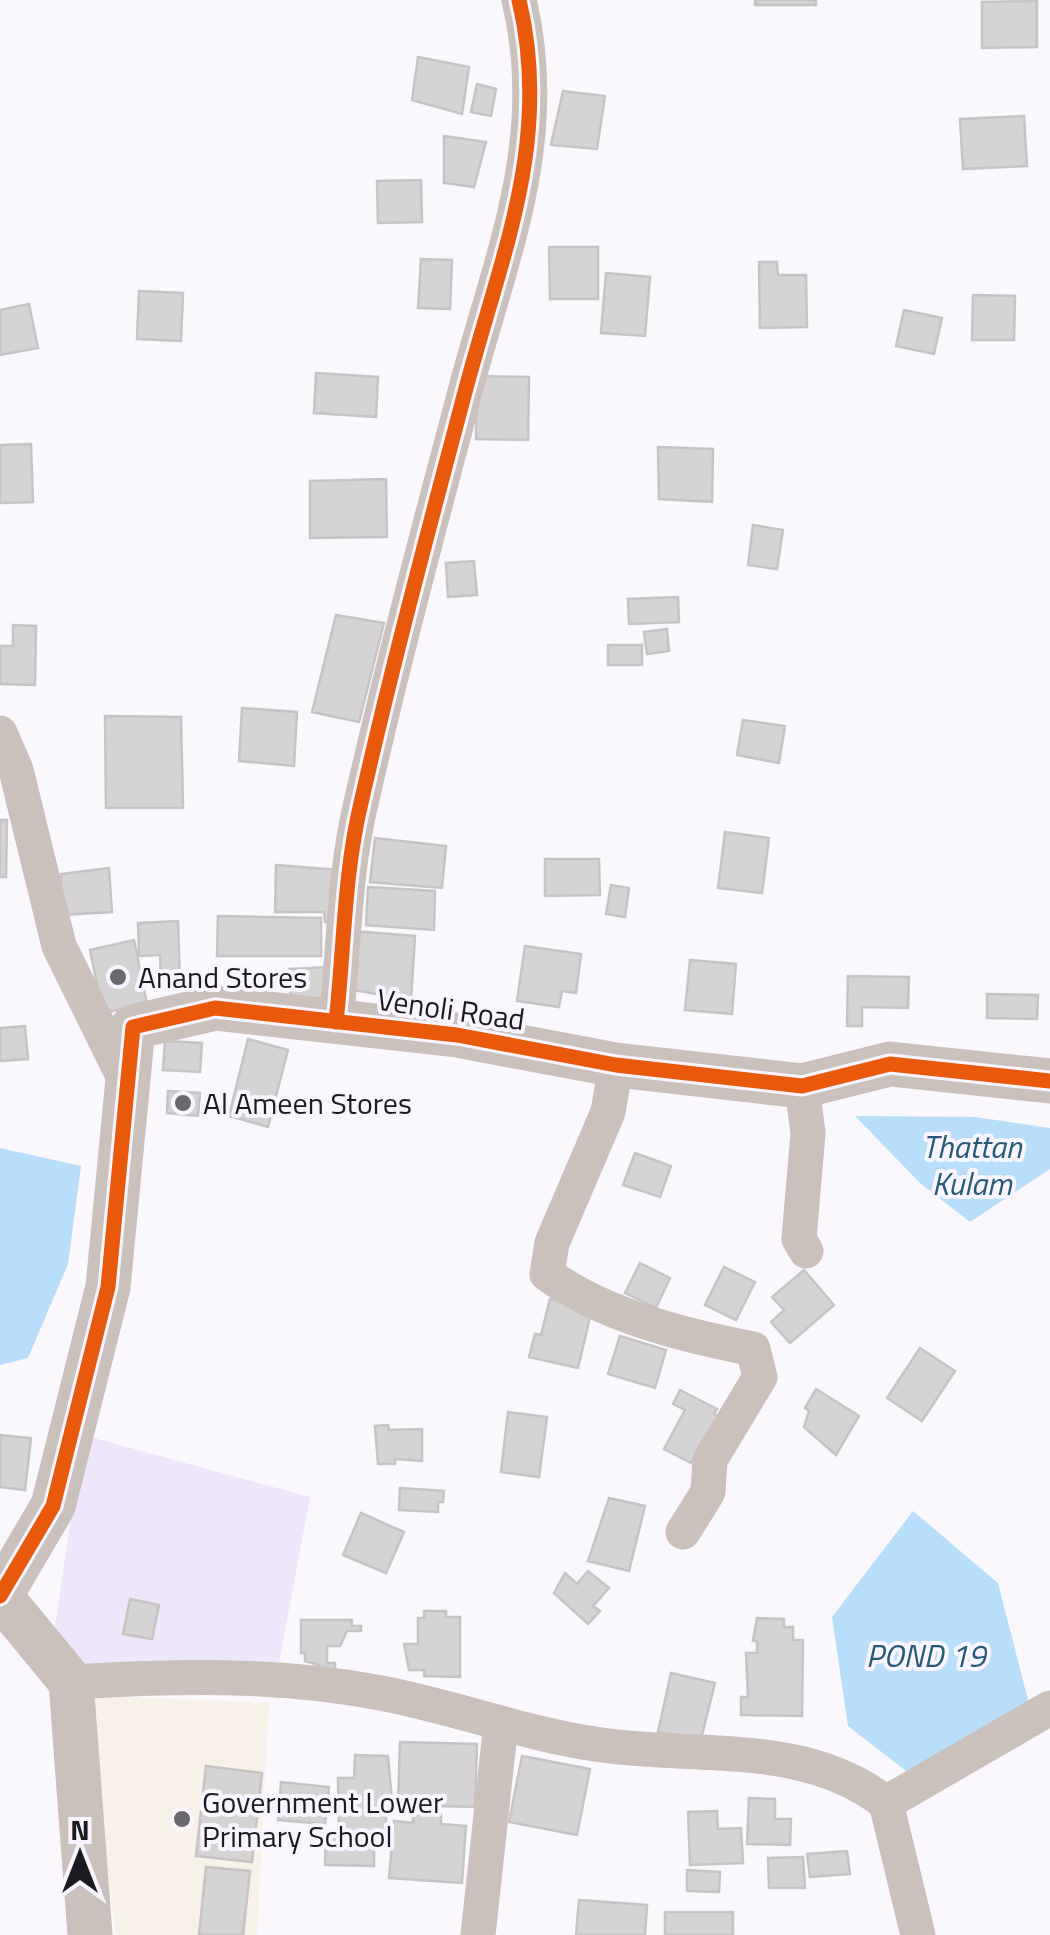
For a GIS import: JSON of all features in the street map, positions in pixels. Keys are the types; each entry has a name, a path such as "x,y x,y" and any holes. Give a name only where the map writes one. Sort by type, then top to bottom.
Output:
{"street":[{"path":"336,1022 359,808 466,388 512,238 526,152 529,43 519,0"},
{"path":"0,732 16,770 59,946 128,1087"},
{"name":"Venoli Road","path":"0,1596 53,1506 108,1287 133,1027 215,1008 457,1034 616,1064 802,1086 890,1064 1050,1082"},
{"path":"616,1064 608,1112 552,1243 546,1274 579,1298 702,1339 752,1349 760,1377 710,1460 708,1492 683,1532"},
{"path":"802,1086 808,1132 799,1239 806,1251"},
{"path":"0,1596 72,1682 90,1935"},
{"path":"72,1682 173,1676 268,1678 380,1692 605,1746 788,1760 848,1778 886,1803 918,1935"},
{"path":"886,1803 1050,1708"},
{"path":"478,1935 501,1723"}],"shaded area":[{"path":"83,1435 310,1497 279,1663 73,1668 55,1627"},
{"name":"Government Lower Primary School","path":"85,1695 269,1703 257,1935 116,1935"}],"water":[{"name":"Thattan Kulam","path":"855,1116 975,1117 1050,1128 1050,1169 970,1222 920,1183"},
{"path":"0,1148 81,1166 68,1264 28,1358 0,1365"},
{"name":"POND 19","path":"913,1511 998,1583 1029,1704 910,1774 848,1726 832,1617"}],"building":[{"path":"755,0 816,0 816,5 755,5"},
{"path":"1037,1 1037,47 982,48 982,2"},
{"path":"418,57 469,67 462,114 412,100"},
{"path":"477,84 496,89 491,116 471,112"},
{"path":"563,91 605,96 597,149 551,145"},
{"path":"1024,116 1027,166 963,169 960,119"},
{"path":"444,136 486,142 474,187 444,183"},
{"path":"421,180 422,222 378,223 377,181"},
{"path":"549,247 598,247 598,299 550,299"},
{"path":"421,259 452,260 450,309 418,308"},
{"path":"759,262 777,262 778,275 806,275 807,327 760,328"},
{"path":"606,273 650,277 645,336 601,333"},
{"path":"139,291 183,293 181,341 137,339"},
{"path":"973,295 1015,296 1014,340 972,340"},
{"path":"29,304 38,348 0,355 0,310"},
{"path":"904,310 942,318 934,354 896,346"},
{"path":"316,373 378,377 376,417 314,413"},
{"path":"477,376 529,377 528,440 476,439"},
{"path":"31,444 33,502 0,503 0,445"},
{"path":"658,447 713,449 712,502 659,499"},
{"path":"386,479 387,537 310,538 310,481"},
{"path":"753,525 783,530 777,569 748,565"},
{"path":"474,561 477,595 448,597 446,563"},
{"path":"678,597 679,622 629,624 628,599"},
{"path":"336,615 384,623 359,722 312,712"},
{"path":"13,625 36,626 35,685 0,684 0,646 13,646"},
{"path":"667,629 669,651 647,654 644,632"},
{"path":"608,645 642,645 642,665 608,665"},
{"path":"242,708 297,712 294,766 239,761"},
{"path":"105,716 181,717 183,808 106,808"},
{"path":"743,720 785,726 779,763 737,755"},
{"path":"0,820 7,820 6,877 0,877"},
{"path":"725,832 769,838 762,893 718,888"},
{"path":"375,838 446,846 442,888 370,882"},
{"path":"545,859 599,859 600,895 545,896"},
{"path":"276,865 339,870 341,922 325,922 324,912 275,912"},
{"path":"109,868 112,912 62,915 61,874"},
{"path":"611,885 629,888 625,917 606,914"},
{"path":"368,887 435,891 434,930 366,925"},
{"path":"218,916 321,918 321,956 217,956"},
{"path":"178,921 180,983 161,983 160,955 139,956 138,923"},
{"path":"353,931 415,936 411,1000 347,989"},
{"name":"Anand Stores","path":"134,940 147,1004 103,1013 90,950"},
{"path":"525,946 581,954 576,993 562,991 559,1007 517,1001"},
{"path":"690,960 736,964 732,1014 685,1010"},
{"path":"330,967 331,1008 291,1010 289,969"},
{"path":"848,976 909,977 908,1008 862,1007 862,1026 847,1026"},
{"path":"987,994 1038,995 1037,1019 987,1018"},
{"path":"25,1026 28,1059 0,1061 0,1028"},
{"path":"248,1039 288,1050 268,1127 229,1116"},
{"path":"165,1041 202,1043 200,1072 163,1070"},
{"name":"Al Ameen Stores","path":"168,1091 200,1093 198,1116 167,1113"},
{"path":"635,1153 671,1166 660,1197 623,1185"},
{"path":"640,1263 670,1278 656,1308 625,1293"},
{"path":"724,1267 755,1282 736,1320 705,1305"},
{"path":"804,1270 834,1305 790,1343 771,1322 784,1310 772,1297"},
{"path":"550,1299 592,1309 578,1368 529,1357 535,1334 541,1335"},
{"path":"620,1336 666,1350 655,1388 608,1374"},
{"path":"920,1348 955,1371 922,1421 887,1398"},
{"path":"816,1389 859,1416 836,1455 804,1427 809,1411 805,1408"},
{"path":"680,1390 717,1409 714,1414 722,1419 704,1438 691,1463 664,1449 685,1410 673,1404"},
{"path":"508,1412 547,1417 539,1477 501,1472"},
{"path":"388,1425 389,1430 422,1429 422,1461 395,1459 395,1464 378,1464 375,1426"},
{"path":"0,1435 31,1438 25,1490 0,1487"},
{"path":"400,1488 444,1491 443,1502 438,1502 438,1512 399,1510"},
{"path":"609,1498 645,1506 629,1571 588,1561"},
{"path":"361,1513 404,1532 386,1573 343,1555"},
{"path":"588,1571 609,1588 593,1606 600,1611 588,1624 554,1593 565,1573 577,1584"},
{"path":"130,1599 159,1605 152,1639 123,1634"},
{"path":"424,1611 446,1611 446,1617 460,1617 460,1677 424,1676 424,1670 409,1670 404,1644 418,1644 418,1618 424,1618"},
{"path":"757,1618 784,1619 784,1627 793,1627 793,1640 803,1640 802,1716 741,1715 741,1697 748,1697 746,1653 757,1653 757,1641 753,1641"},
{"path":"301,1620 352,1620 352,1626 361,1626 361,1631 347,1631 340,1646 327,1646 327,1663 335,1663 335,1670 319,1670 319,1665 305,1661 305,1653 301,1653"},
{"path":"671,1673 715,1683 701,1739 658,1732"},
{"path":"400,1742 477,1744 475,1807 398,1805"},
{"path":"355,1755 388,1756 392,1802 386,1802 386,1837 374,1837 374,1866 325,1865 326,1835 339,1836 338,1778 354,1778"},
{"path":"522,1756 590,1769 577,1835 509,1822"},
{"name":"Government Lower Primary School","path":"206,1766 262,1773 252,1862 196,1856"},
{"path":"281,1782 329,1787 325,1824 278,1820"},
{"path":"749,1798 775,1799 775,1819 791,1819 790,1845 747,1844"},
{"path":"717,1811 718,1829 741,1828 743,1863 690,1865 688,1812"},
{"path":"413,1812 441,1814 441,1824 466,1826 462,1883 389,1878 394,1821 413,1823"},
{"path":"847,1851 850,1874 810,1877 807,1854"},
{"path":"803,1857 805,1888 769,1888 768,1858"},
{"name":"Government Lower Primary School","path":"206,1867 250,1871 243,1935 199,1935"},
{"path":"687,1870 720,1872 719,1892 687,1891"},
{"path":"579,1900 647,1905 645,1935 576,1935"},
{"path":"665,1912 733,1912 733,1935 665,1935"}],"cycle path":[{"path":"336,1022 355,830 424,546 518,199 530,102 528,52 519,0"},
{"path":"0,1596 53,1506 108,1287 133,1027 215,1008 457,1035 616,1065 802,1086 890,1064 1050,1081"}],"place":[{"name":"Anand Stores","path":"118,977"},
{"name":"Al Ameen Stores","path":"183,1103"},
{"name":"Government Lower Primary School","path":"182,1819"}]}
